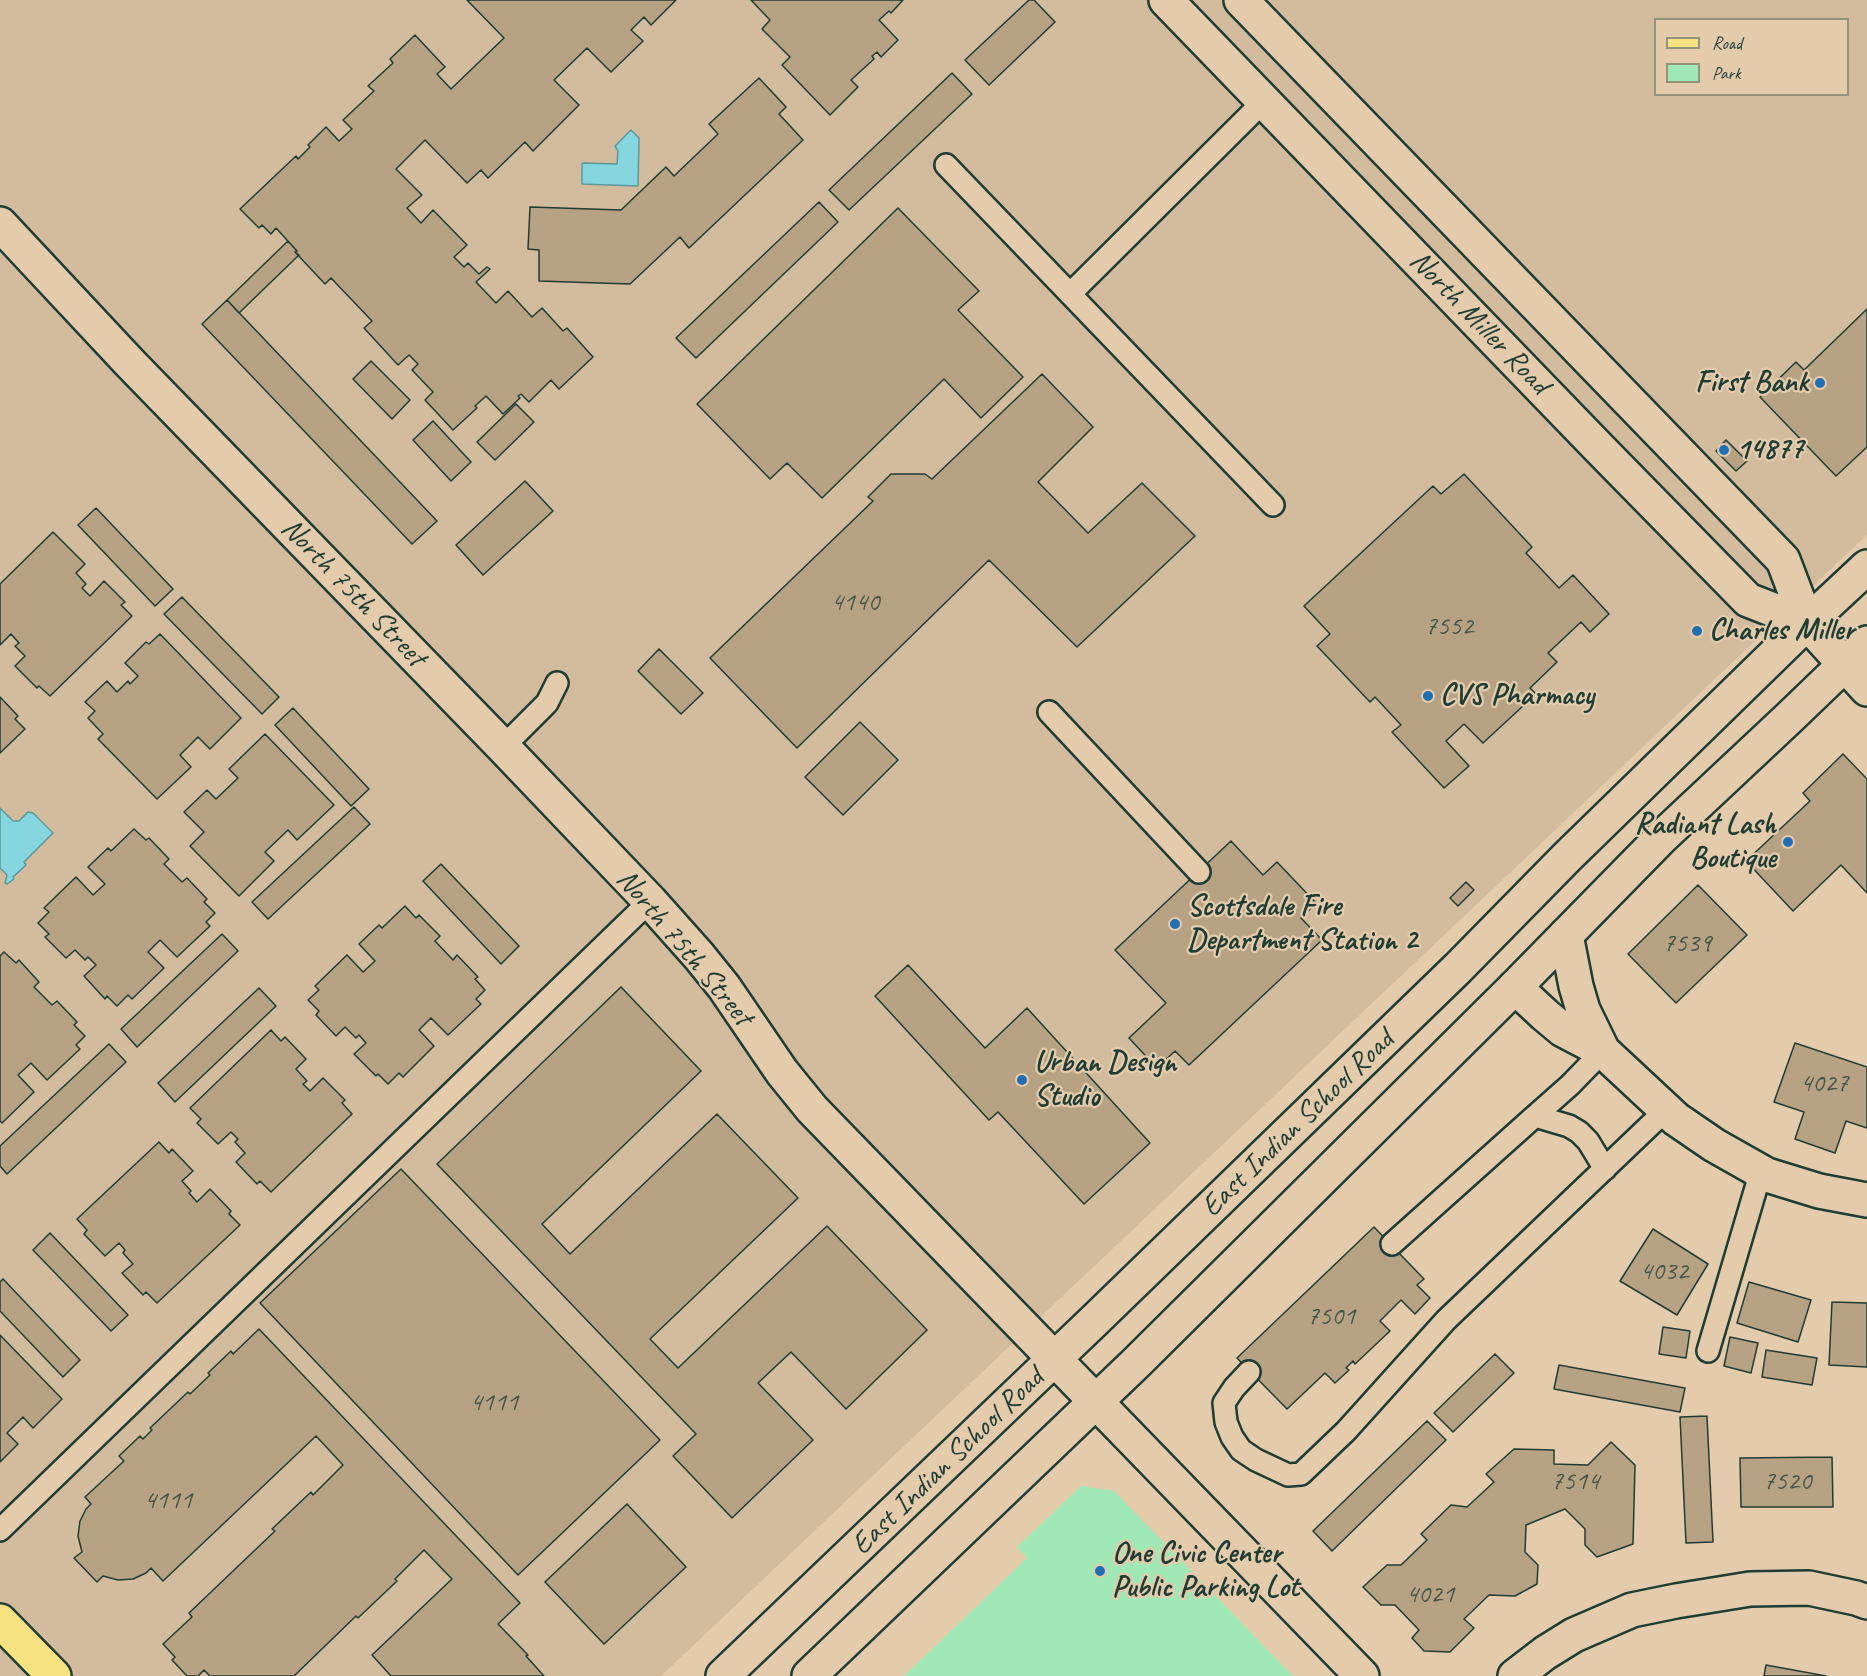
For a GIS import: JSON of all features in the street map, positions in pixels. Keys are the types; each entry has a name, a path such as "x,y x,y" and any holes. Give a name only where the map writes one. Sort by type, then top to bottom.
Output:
{"main road":[{"path":"0,1621 54,1676"}],"street":[{"name":"North Miller Road","path":"1166,0 1748,600 1807,623 1856,653 1867,689"},
{"name":"North Miller Road","path":"1241,0 1783,560 1807,623"},
{"name":"North 75th Street","path":"0,224 130,363 650,901 724,987 782,1072 812,1109 1362,1676"},
{"name":"East Indian School Road","path":"723,1676 1054,1360 1458,968 1567,857 1867,567"},
{"name":"East Indian School Road","path":"809,1676 1095,1403 1515,987 1661,838 1856,653"},
{"path":"1566,935 1583,1010 1603,1051"},
{"path":"1515,987 1563,1030 1603,1051 1676,1119 1713,1145 1767,1175 1819,1191 1867,1200"},
{"path":"1515,1676 1574,1635 1632,1610 1676,1600 1750,1589 1809,1588 1867,1602"}],"lane":[{"path":"1070,294 1264,101"},
{"path":"946,165 1273,505"},
{"path":"503,747 547,703 557,683"},
{"path":"1049,712 1199,872"},
{"path":"0,1530 650,901"},
{"path":"1392,1244 1570,1085 1603,1051"},
{"path":"1250,1372 1234,1388 1224,1403 1226,1422 1233,1437 1242,1450 1256,1460 1288,1475 1301,1474 1346,1431 1446,1320 1666,1110"},
{"path":"1534,1116 1569,1126 1579,1132 1588,1141 1605,1169"},
{"path":"1708,1351 1761,1171"}],"shaded area":[{"path":"0,0 1867,0 1867,535 661,1676 0,1676"}],"green space":[{"name":"One Civic Center Public Parking Lot","path":"1081,1486 1114,1491 1293,1676 904,1676 1027,1558 1017,1547"}],"water":[{"path":"631,130 639,138 638,186 582,184 582,163 617,164 618,151 615,146"},
{"path":"0,808 13,821 19,821 28,812 33,813 53,833 24,862 26,865 7,884 5,883 7,875 0,868"}],"building":[{"path":"467,0 676,0 651,25 644,17 631,30 643,41 611,72 587,48 554,80 579,105 533,151 525,142 488,178 481,170 467,183 425,140 396,169 422,195 407,208 421,223 433,210 467,245 454,257 464,267 468,263 479,274 487,267 490,269 476,282 496,303 508,291 532,317 542,308 563,331 567,328 593,357 559,389 551,380 529,402 521,394 518,396 520,398 503,414 486,396 475,406 477,408 453,430 425,400 433,392 412,370 418,364 409,355 398,365 364,328 372,321 331,278 325,284 276,228 271,234 262,225 259,228 240,209 296,156 298,159 326,127 339,141 352,129 343,120 374,91 368,86 393,63 390,59 415,35 445,67 437,74 451,89 504,38"},
{"path":"751,0 903,0 891,13 889,11 879,20 898,40 881,57 877,52 872,56 874,59 851,80 858,87 830,115 782,65 790,57 762,29 770,20"},
{"path":"1029,0 1034,0 1055,22 989,85 965,60"},
{"path":"952,73 972,94 849,210 829,190"},
{"path":"759,78 786,107 779,114 803,140 689,248 680,237 630,284 539,281 539,250 528,249 530,207 621,210 666,167 674,176 718,134 709,124"},
{"path":"819,202 838,222 696,358 676,338"},
{"path":"898,208 979,291 958,310 1023,377 981,418 944,379 822,498 787,463 770,479 697,404"},
{"path":"288,241 299,255 239,313 227,300"},
{"path":"227,300 437,521 412,544 202,324"},
{"name":"First Bank","path":"1867,309 1867,447 1836,476 1760,397 1796,362 1804,370"},
{"path":"371,361 410,400 392,419 353,379"},
{"path":"1042,374 1093,427 1038,482 1088,533 1142,483 1195,536 1077,647 989,560 797,748 710,658 873,501 868,497 891,474 925,474 932,479"},
{"path":"516,404 534,422 495,460 477,442"},
{"path":"433,421 471,462 451,481 413,440"},
{"path":"1726,440 1747,461 1736,471 1716,451"},
{"name":"CVS Pharmacy","path":"1464,474 1532,547 1526,553 1559,588 1573,575 1609,614 1590,632 1581,622 1548,653 1557,662 1530,688 1536,694 1483,743 1464,724 1446,741 1469,766 1444,788 1392,732 1401,725 1375,697 1370,702 1317,646 1330,634 1304,606 1433,486 1441,494"},
{"path":"525,481 553,511 483,575 456,545"},
{"path":"96,508 173,589 155,606 78,525"},
{"path":"53,532 85,564 76,573 86,584 82,588 90,596 104,581 125,602 121,605 132,616 50,696 39,686 37,688 15,666 25,656 15,646 19,643 11,634 0,645 0,584"},
{"path":"182,597 279,697 262,714 164,614"},
{"path":"160,634 241,718 210,749 198,737 180,755 191,767 157,799 98,739 103,734 88,718 95,711 85,702 107,681 117,692 128,681 130,684 138,676 125,663 146,642 149,644"},
{"path":"659,649 703,693 681,714 638,671"},
{"path":"0,697 18,716 15,719 25,729 0,753"},
{"path":"293,708 369,789 351,806 275,725"},
{"path":"860,722 898,760 843,815 805,777"},
{"path":"265,734 334,805 297,840 288,830 265,852 274,861 239,896 190,846 204,832 184,812 207,790 216,799 238,778 229,769"},
{"path":"1843,754 1867,779 1867,893 1841,865 1793,911 1746,861 1810,801 1803,793"},
{"path":"354,807 370,824 268,919 252,902"},
{"path":"134,829 146,840 149,838 169,859 164,864 182,882 187,878 207,899 204,902 215,913 206,922 210,926 177,957 160,940 148,952 164,968 132,999 128,995 117,1006 107,996 105,999 84,976 96,965 88,957 85,960 75,950 66,958 45,937 49,934 38,923 49,912 44,908 76,877 93,895 105,884 88,867 108,848 111,851"},
{"name":"Scottsdale Fire Department Station 2","path":"1231,841 1263,875 1277,862 1316,903 1301,918 1322,940 1189,1065 1175,1051 1157,1068 1129,1038 1166,1003 1115,950"},
{"path":"441,864 519,946 501,964 423,881"},
{"path":"1466,882 1474,890 1458,906 1450,898"},
{"path":"1698,885 1747,935 1676,1003 1628,954"},
{"path":"405,906 416,918 419,915 440,936 435,941 453,960 457,955 478,977 475,979 485,990 476,999 481,1004 448,1035 431,1018 419,1030 434,1046 403,1077 399,1073 388,1084 378,1074 376,1076 354,1054 366,1043 359,1035 356,1038 345,1027 336,1036 316,1015 319,1011 308,1000 319,990 315,986 347,955 363,972 375,961 359,944 379,925 382,928"},
{"path":"222,934 238,951 137,1047 121,1029"},
{"path":"4,952 16,963 19,960 39,982 34,987 52,1005 57,1001 77,1022 74,1025 85,1036 76,1045 80,1049 47,1080 31,1063 18,1075 34,1092 2,1123 0,1121 0,956"},
{"name":"Urban Design Studio","path":"908,965 985,1048 1027,1008 1150,1143 1084,1204 998,1112 989,1120 875,996"},
{"path":"621,987 701,1071 542,1224 570,1254 717,1114 798,1198 650,1339 678,1368 827,1226 927,1330 846,1409 791,1352 758,1383 813,1440 732,1518 673,1456 696,1434 437,1164"},
{"path":"259,988 276,1006 175,1102 158,1083"},
{"path":"271,1030 281,1041 285,1037 306,1059 296,1069 307,1081 303,1084 310,1091 323,1078 345,1100 342,1103 352,1114 271,1192 260,1181 257,1184 236,1162 245,1153 235,1142 238,1139 231,1132 218,1144 197,1123 201,1119 190,1108"},
{"path":"1795,1043 1867,1067 1867,1128 1846,1121 1835,1153 1795,1139 1804,1112 1774,1102"},
{"path":"109,1044 126,1062 7,1174 0,1166 0,1146"},
{"path":"159,1142 169,1153 172,1149 193,1171 182,1181 197,1202 210,1189 231,1211 229,1214 240,1225 157,1303 146,1292 143,1295 122,1273 133,1264 123,1253 125,1250 119,1243 105,1256 84,1234 87,1230 77,1219"},
{"path":"401,1169 660,1440 518,1575 260,1303"},
{"path":"1374,1227 1424,1279 1417,1285 1430,1298 1415,1314 1401,1300 1380,1321 1390,1331 1355,1364 1353,1361 1346,1368 1349,1370 1335,1383 1325,1373 1287,1409 1237,1358"},
{"path":"1653,1229 1708,1264 1677,1315 1620,1281"},
{"path":"50,1233 128,1315 111,1331 33,1250"},
{"path":"3,1279 80,1360 63,1377 0,1311 0,1282"},
{"path":"1749,1282 1811,1300 1798,1342 1737,1323"},
{"path":"1832,1302 1867,1303 1867,1367 1829,1365"},
{"path":"1663,1327 1690,1331 1686,1358 1659,1354"},
{"path":"259,1329 520,1603 498,1624 528,1655 526,1656 544,1676 391,1676 372,1655 452,1579 424,1550 395,1579 397,1581 358,1618 356,1616 294,1676 210,1676 204,1670 198,1676 187,1676 172,1660 175,1657 163,1644 192,1617 189,1613 275,1531 272,1529 311,1492 313,1495 343,1465 316,1436 163,1581 151,1568 133,1579 118,1580 103,1576 97,1582 74,1558 82,1552 78,1536 80,1521 91,1504 85,1497 124,1461 119,1456 140,1436 143,1439 152,1430 150,1428 188,1392 190,1394 210,1375 208,1373 231,1351 233,1354"},
{"path":"0,1335 62,1399 33,1428 23,1417 7,1433 18,1444 0,1462"},
{"path":"1730,1337 1758,1343 1751,1373 1724,1366"},
{"path":"1766,1350 1817,1358 1812,1385 1762,1377"},
{"path":"1495,1354 1514,1373 1453,1432 1434,1413"},
{"path":"1559,1365 1685,1388 1680,1412 1554,1389"},
{"path":"1707,1416 1713,1542 1686,1543 1680,1417"},
{"path":"1427,1421 1446,1440 1332,1551 1313,1531"},
{"path":"1611,1442 1635,1465 1633,1544 1597,1557 1585,1545 1585,1529 1565,1509 1526,1525 1525,1552 1538,1565 1537,1584 1515,1596 1489,1595 1464,1619 1474,1628 1450,1652 1424,1651 1412,1638 1419,1630 1395,1605 1381,1605 1363,1587 1387,1565 1401,1565 1427,1540 1421,1534 1451,1505 1467,1507 1494,1482 1486,1474 1514,1449 1554,1450 1554,1464 1588,1465"},
{"path":"1832,1457 1833,1507 1741,1507 1740,1458"},
{"path":"627,1504 686,1567 604,1644 545,1582"},
{"path":"1766,1665 1826,1676 1764,1676"}],"place":[{"name":"First Bank","path":"1820,383"},
{"name":"14877","path":"1724,450"},
{"name":"Charles Miller","path":"1697,631"},
{"name":"CVS Pharmacy","path":"1428,696"},
{"name":"Radiant Lash Boutique","path":"1788,842"},
{"name":"Scottsdale Fire Department Station 2","path":"1175,924"},
{"name":"Urban Design Studio","path":"1022,1080"},
{"name":"One Civic Center Public Parking Lot","path":"1100,1571"}]}
